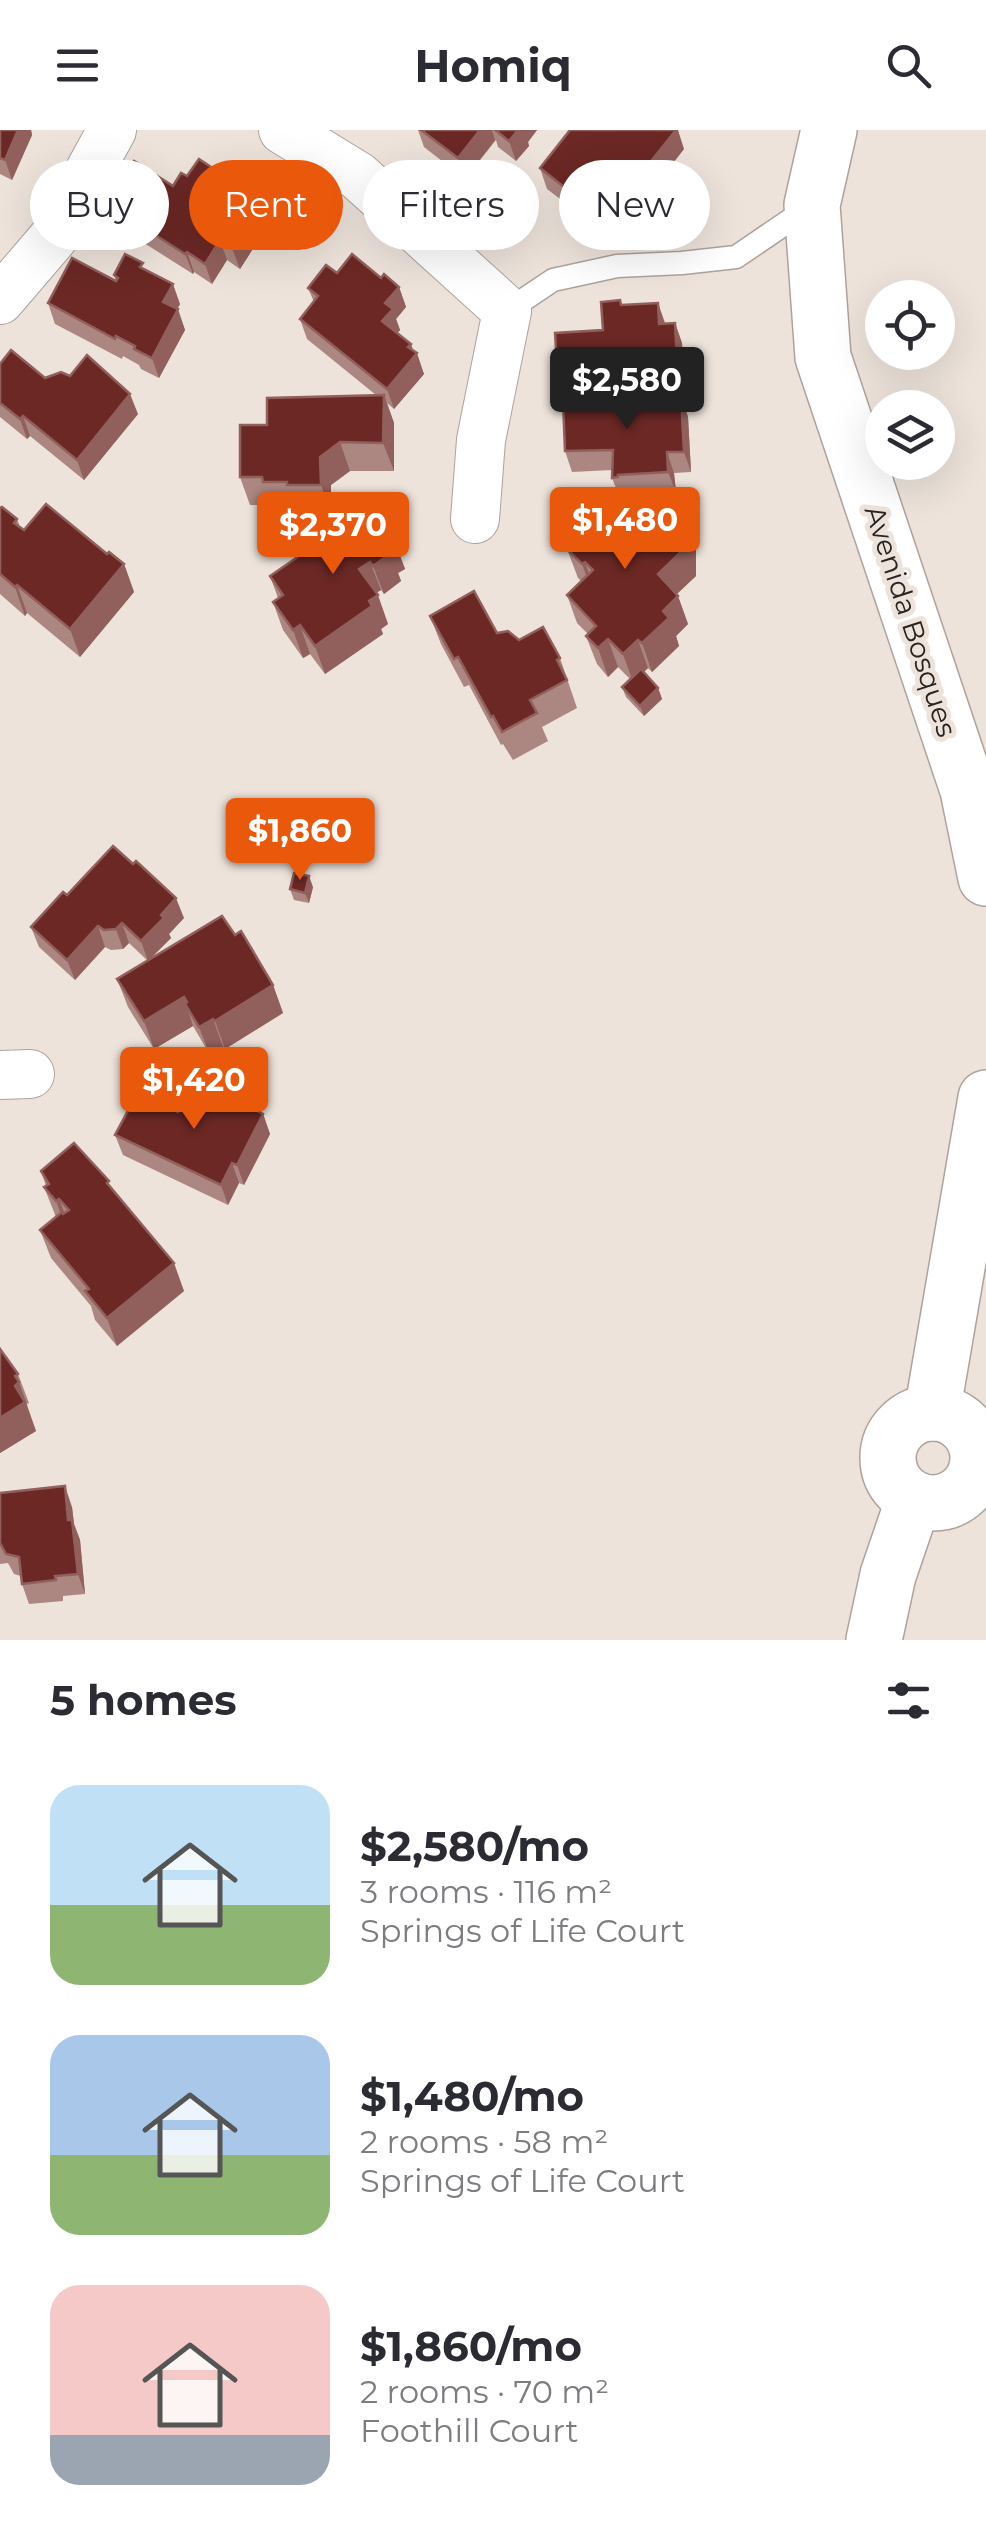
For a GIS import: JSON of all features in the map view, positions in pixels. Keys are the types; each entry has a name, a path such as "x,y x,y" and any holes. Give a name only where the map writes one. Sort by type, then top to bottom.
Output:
{"street":[{"path":"0,300 53,238 112,130"},
{"path":"283,130 358,176 507,311 481,440 475,519"},
{"name":"Avenida Bosques","path":"829,130 812,205 823,357 968,790 986,878"},
{"path":"932,1413 986,1098"},
{"path":"932,1413 952,1417 968,1430 978,1448 982,1469 954,1499 933,1504 914,1499 898,1487 890,1468 889,1449 898,1431 912,1418 932,1413"},
{"path":"874,1640 888,1576 914,1499"}],"lane":[{"path":"507,311 552,280 618,266 736,257 812,205"}],"building":[{"path":"0,130 18,130 5,160 0,158"},
{"path":"421,130 480,130 458,158"},
{"path":"495,130 518,130 509,141"},
{"path":"570,130 676,130 652,160 559,160 559,183 540,168"},
{"path":"181,173 189,173 189,250 214,250 205,264 169,244 169,183 173,186"},
{"path":"125,254 143,263 140,267 173,284 163,302 178,309 152,358 48,303 72,258 116,281 114,275"},
{"path":"352,254 399,287 385,303 393,309 382,321 417,353 387,389 300,319 318,296 308,288 326,265 337,273"},
{"path":"620,300 621,305 658,303 659,324 675,323 678,379 558,382 555,333 603,330 601,302"},
{"path":"11,350 45,378 61,372 70,376 87,355 130,394 77,460 23,416 20,419 0,403 0,364"},
{"path":"384,395 383,443 340,442 320,457 321,485 287,485 263,482 262,477 240,477 240,425 267,425 267,398"},
{"path":"681,397 684,452 667,452 668,472 612,478 613,450 565,451 563,401"},
{"path":"368,503 394,540 386,546 391,553 373,566 370,562 359,569 378,595 369,601 372,606 315,646 300,625 293,630 273,602 283,595 270,576"},
{"path":"46,504 124,564 70,629 0,574 0,508 17,519 14,523 24,530"},
{"path":"594,505 608,520 613,509 644,513 647,507 654,507 661,516 686,519 685,548 658,574 678,596 663,611 669,618 642,643 638,640 623,654 608,639 598,648 586,636 596,626 567,595 593,570 568,550 573,547 562,536"},
{"path":"474,591 497,633 508,631 519,640 543,627 567,680 530,700 537,713 502,732 430,616"},
{"path":"641,669 658,688 640,706 622,687"},
{"path":"113,846 133,864 136,861 176,898 161,915 164,918 141,941 122,923 116,929 98,926 67,960 31,927"},
{"path":"294,873 309,876 305,893 290,889"},
{"path":"222,916 235,935 241,931 273,985 199,1027 184,997 144,1021 117,979"},
{"path":"213,1083 263,1114 237,1165 232,1163 221,1185 115,1135 138,1092 178,1112 191,1105 200,1108"},
{"path":"74,1143 174,1263 107,1318 85,1291 89,1289 40,1230 69,1210 44,1187 49,1184 41,1171"},
{"path":"0,1349 18,1374 15,1386 25,1402 0,1418"},
{"path":"65,1486 78,1574 22,1584 19,1557 6,1554 0,1543 0,1493"}]}
